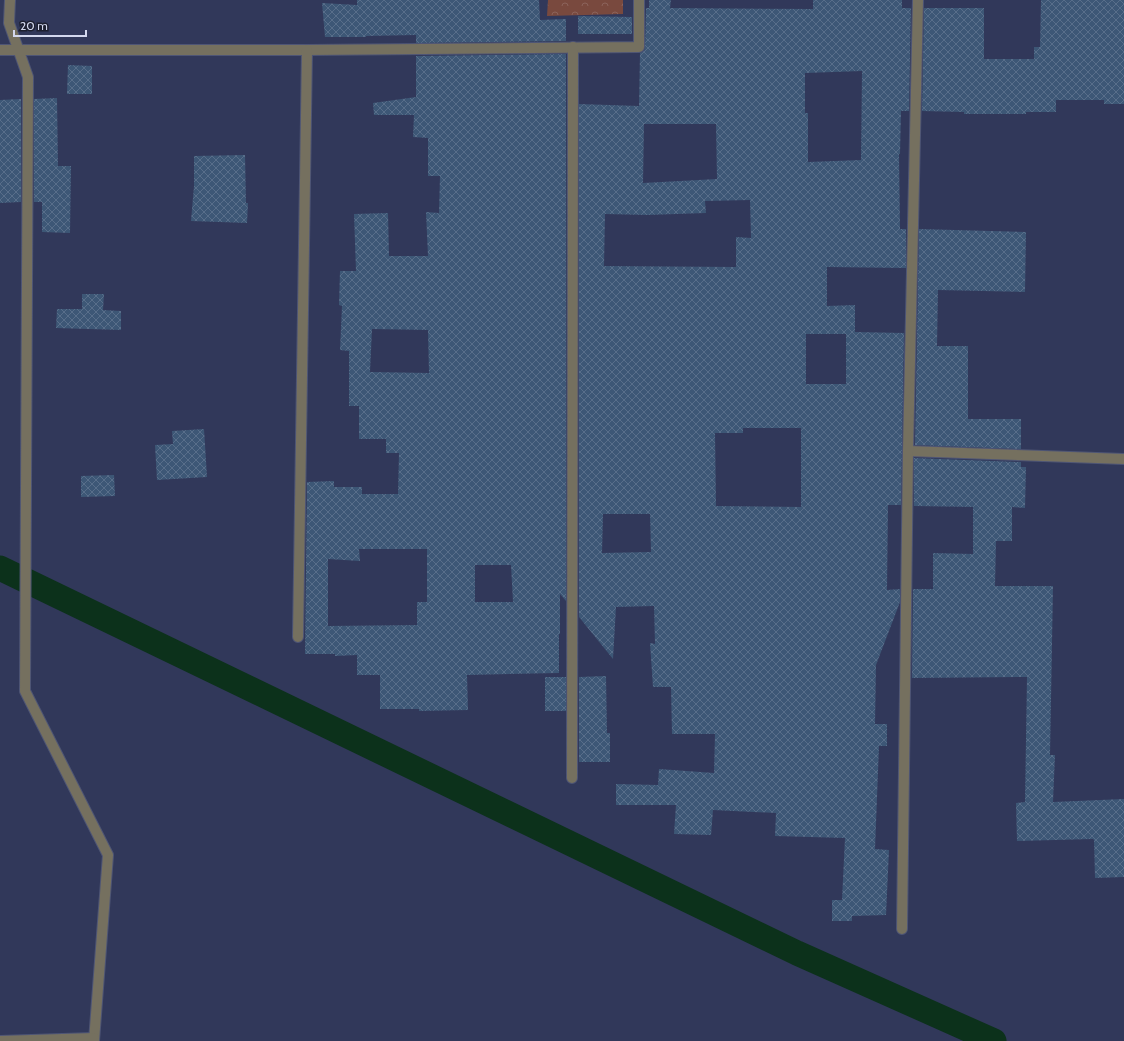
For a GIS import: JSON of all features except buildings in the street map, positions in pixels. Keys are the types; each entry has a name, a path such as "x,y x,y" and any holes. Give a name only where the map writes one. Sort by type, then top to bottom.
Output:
{"street":[{"path":"0,1041 94,1040 108,855 25,691 28,76 9,23 10,0"},
{"path":"0,50 307,50 639,47 639,0"},
{"path":"902,929 908,451 918,0"},
{"path":"572,47 572,778"},
{"path":"298,637 307,50"},
{"path":"908,451 1124,460"}],"green space":[{"path":"548,0 623,0 623,14 547,16"}],"waterway":[{"path":"0,568 797,953 994,1041"}]}
